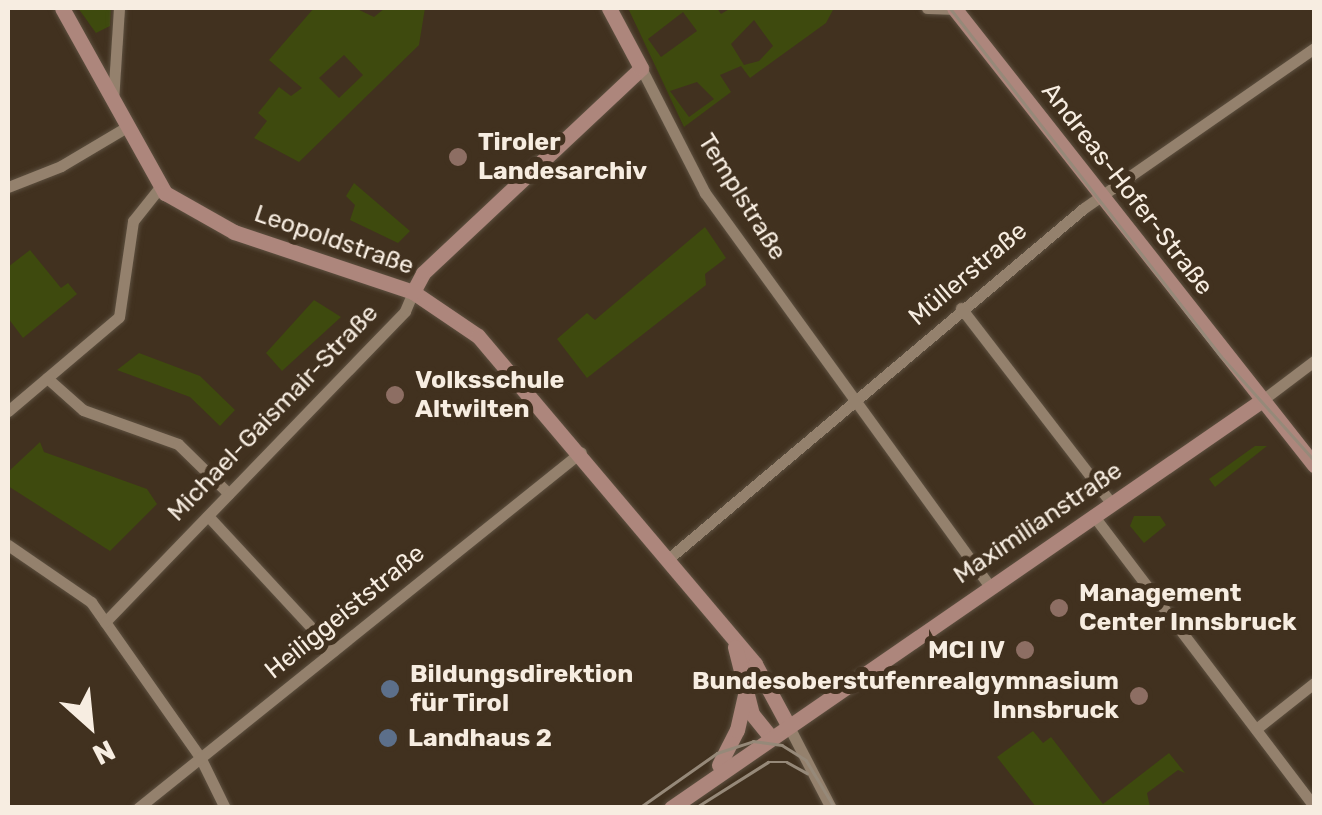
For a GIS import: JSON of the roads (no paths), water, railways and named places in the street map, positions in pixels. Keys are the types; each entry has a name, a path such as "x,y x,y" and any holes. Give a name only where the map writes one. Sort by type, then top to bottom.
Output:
{"street":[{"name":"Leopoldstraße","path":"62,8 160,187 180,205 234,232 412,292 478,336 580,452 755,664 788,725"},
{"path":"113,105 120,8"},
{"name":"Templstraße","path":"609,8 704,192 990,586"},
{"path":"926,8 958,8"},
{"name":"Andreas-Hofer-Straße","path":"958,8 1100,196 1314,465"},
{"name":"Müllerstraße","path":"668,559 960,308 1100,196 1314,48"},
{"name":"Michael-Gaismair-Straße","path":"105,622 405,311 423,273 641,68"},
{"path":"8,187 61,166 125,128"},
{"path":"8,411 121,314 133,221 160,187"},
{"path":"960,308 1110,503"},
{"name":"Maximilianstraße","path":"707,778 1314,361"},
{"path":"47,378 83,410 178,444 229,494"},
{"name":"Heiliggeiststraße","path":"138,808 580,452"},
{"path":"1093,515 1314,806"},
{"path":"208,516 333,651"},
{"path":"8,545 73,585 105,622 200,757 225,808"},
{"name":"Leopoldstraße","path":"734,643 752,714 770,736"},
{"path":"1256,729 1314,683"},
{"path":"672,808 707,778 731,746 747,686"},
{"path":"788,725 831,808"}],"tram line":[{"path":"950,8 1221,356 1314,460"},
{"path":"639,808 717,753 753,741 782,745 806,760 835,808"},
{"path":"695,808 768,762 787,762 807,773"}],"place":[{"name":"Tiroler Landesarchiv","path":"458,157"},
{"name":"Volksschule Altwilten","path":"395,395"},
{"name":"Management Center Innsbruck","path":"1059,608"},
{"name":"MCI IV","path":"1025,650"},
{"name":"Bildungsdirektion für Tirol","path":"390,689"},
{"name":"Bundesoberstufenrealgymnasium Innsbruck","path":"1139,696"},
{"name":"Landhaus 2","path":"388,738"}]}
